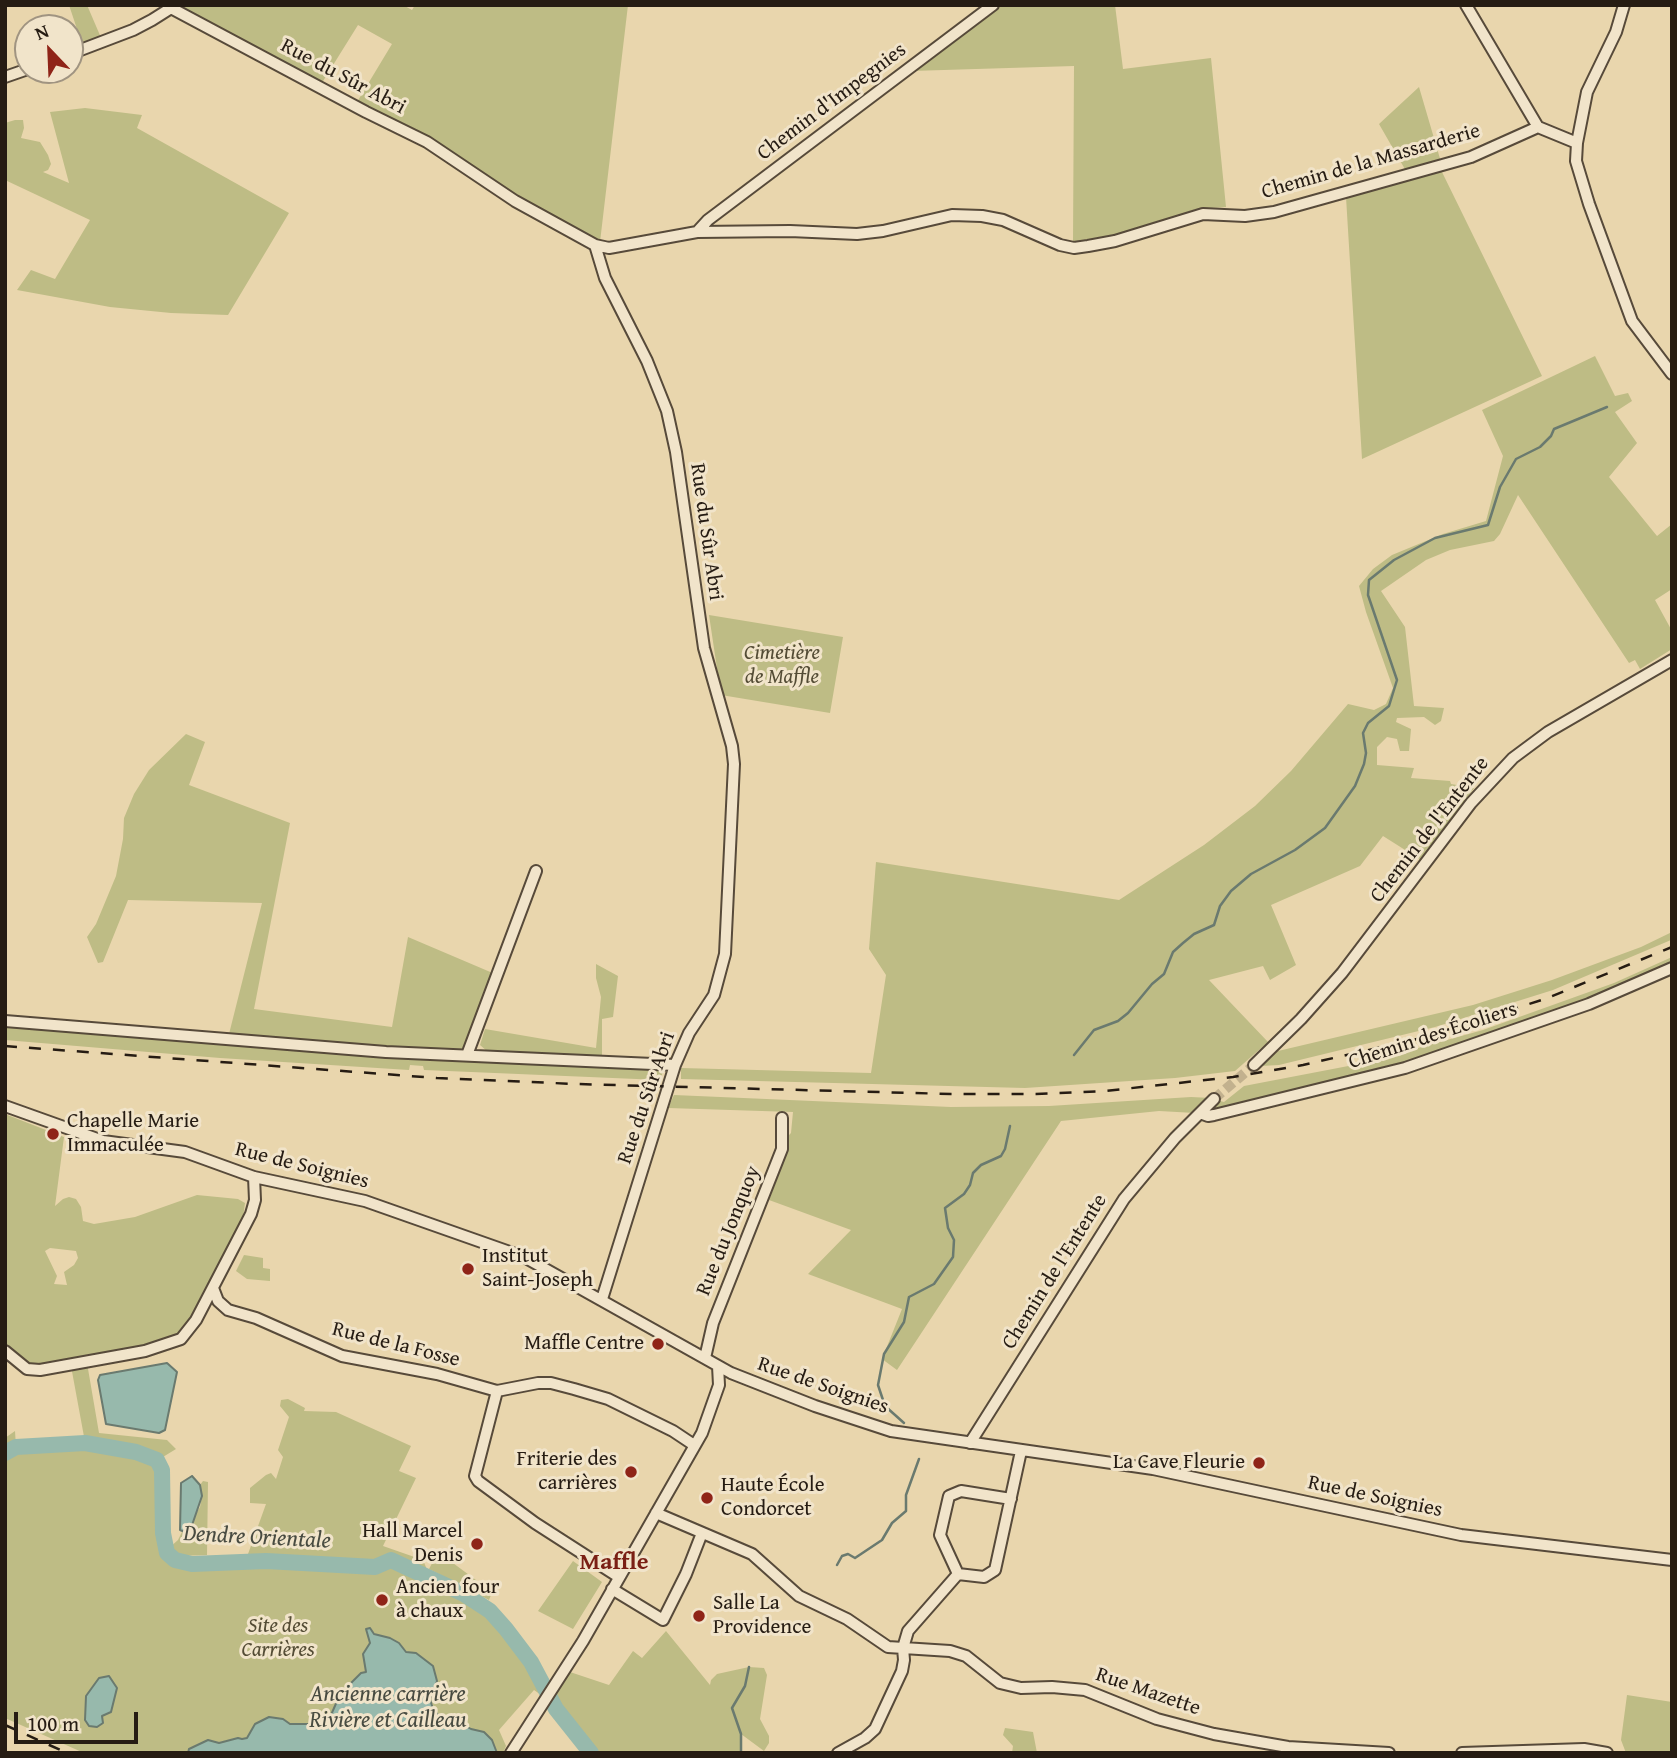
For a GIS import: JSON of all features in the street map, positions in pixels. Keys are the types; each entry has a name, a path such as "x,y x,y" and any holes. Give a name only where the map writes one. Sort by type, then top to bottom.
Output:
{"street":[{"name":"Chemin d'Impegnies","path":"696,232 708,220 993,5"},
{"path":"1466,5 1538,127 1577,142"},
{"path":"1624,5 1616,32 1587,92 1576,161 1578,174 1632,321 1672,374"},
{"path":"84,49 133,30 171,7"},
{"name":"Rue du Sûr Abri","path":"171,7 427,142 515,201 595,245 605,278 647,361 672,427 704,648 729,733 734,764 725,954 714,995 689,1032 675,1065 602,1299"},
{"name":"Chemin de la Massarderie","path":"595,245 609,248 696,232 790,231 857,234 883,231 937,217 968,215 1003,220 1060,245 1074,248 1115,241 1203,214 1245,216 1274,212 1471,158 1538,127"},
{"name":"Chemin de l'Entente","path":"1254,1065 1301,1019 1342,973 1471,803 1508,763 1548,732 1672,660"},
{"path":"467,1055 536,871"},
{"name":"Chemin des Écoliers","path":"1200,1113 1214,1115 1405,1068 1567,1013 1672,968"},
{"path":"5,1021 386,1052 675,1065"},
{"name":"Chemin de l'Entente","path":"970,1443 1124,1199 1175,1138 1214,1100"},
{"name":"Rue de Soignies","path":"5,1106 90,1138 115,1144 185,1152 254,1178 365,1201 524,1257 731,1374 891,1431 1153,1469 1461,1535 1672,1560"},
{"name":"Rue du Jonquoy","path":"705,1358 713,1323 782,1149 782,1118"},
{"path":"5,1351 27,1369 40,1370 169,1345 180,1339 189,1331 254,1207 254,1178"},
{"name":"Rue de la Fosse","path":"213,1288 218,1301 228,1310 256,1318 342,1356 437,1374 497,1391 551,1383 608,1399 673,1431 694,1446"},
{"path":"511,1753 529,1721 544,1703 586,1636 708,1422 719,1385 718,1366"},
{"path":"719,1385 731,1374"},
{"path":"497,1391 475,1476 478,1481 620,1577"},
{"path":"958,1574 984,1577 995,1570 1021,1451"},
{"path":"958,1574 940,1535 948,1496 961,1491 1011,1499"},
{"name":"Rue Mazette","path":"656,1513 752,1554 799,1596 847,1619 888,1647 954,1652 966,1656 1000,1683 1021,1688 1085,1690 1157,1719 1214,1734 1289,1747 1390,1753"},
{"path":"612,1589 663,1620 686,1574 702,1533"},
{"path":"838,1753 865,1738 875,1729 902,1671 908,1632 958,1574"},
{"path":"1462,1753 1584,1749 1607,1753"}],"green space":[{"path":"69,5 87,5 102,40 84,47 84,14 72,14"},
{"path":"171,5 403,5 412,10 415,5 628,5 600,242 548,214 439,143 357,102 392,44 358,25 320,86"},
{"path":"999,5 1115,5 1123,69 1211,58 1226,207 1197,209 1123,233 1073,242 1074,66 911,71"},
{"path":"1419,87 1441,162 1406,171 1379,124"},
{"path":"85,108 142,115 137,128 289,213 228,315 110,307 17,290 31,270 55,279 90,220 5,180 5,123 23,120 21,138 40,142 48,155 51,164 48,170 43,172 69,183 50,112"},
{"path":"1441,170 1542,376 1362,459 1346,197"},
{"path":"1595,356 1615,396 1628,393 1632,401 1615,412 1637,443 1609,477 1657,536 1672,524 1672,589 1655,600 1672,631 1672,649 1640,669 1635,660 1629,663 1518,495 1494,541 1450,550 1426,560 1381,591 1405,627 1414,706 1444,708 1441,721 1435,725 1424,717 1397,718 1396,722 1411,729 1409,751 1400,751 1397,739 1387,737 1377,747 1377,765 1414,768 1411,778 1450,781 1451,784 1474,788 1421,860 1383,836 1360,866 1271,905 1296,965 1270,980 1263,966 1209,980 1268,1042 1235,1071 1175,1078 1025,1088 681,1079 681,1068 871,1073 886,975 869,949 876,862 1119,900 1204,845 1255,806 1291,771 1348,704 1374,710 1386,704 1393,688 1359,586 1373,569 1392,555 1443,534 1486,521 1503,456 1482,410"},
{"name":"Cimetière de Maffle","path":"709,615 843,637 830,713 721,695"},
{"path":"186,734 205,742 189,785 290,823 254,1009 392,1027 408,937 495,974 465,1049 389,1048 229,1034 262,903 128,900 103,962 98,963 87,937 96,924 116,876 124,818 134,794 149,770"},
{"path":"1672,932 1671,940 1553,990 1435,1027 1279,1065 1261,1066 1278,1051 1473,1005 1552,980 1641,947"},
{"path":"1672,957 1672,966 1617,991 1437,1054 1215,1112 1212,1109 1244,1086 1364,1063 1483,1030 1614,983"},
{"path":"596,964 618,976 613,1017 602,1019 602,1056 488,1052 480,1045 485,1029 596,1048 601,997"},
{"path":"5,1022 664,1069 660,1080 424,1070 423,1066 410,1065 409,1070 220,1058 5,1040"},
{"path":"674,1095 951,1107 1049,1106 1211,1098 1195,1113 1159,1111 1061,1121 897,1370 882,1359 902,1309 808,1274 851,1230 769,1200 785,1157 793,1112 668,1108"},
{"name":"Site des Carrières","path":"5,1114 51,1132 54,1136 64,1137 55,1206 69,1197 76,1199 81,1207 83,1221 94,1224 135,1217 197,1195 238,1199 245,1203 243,1218 190,1320 186,1334 87,1363 99,1433 167,1440 176,1449 158,1460 162,1470 163,1533 167,1553 175,1560 192,1564 266,1561 304,1563 311,1557 248,1554 266,1504 250,1503 250,1488 271,1473 276,1479 283,1457 278,1450 289,1417 280,1406 281,1400 288,1399 305,1408 304,1411 336,1412 411,1446 399,1471 416,1478 383,1546 423,1560 430,1577 490,1611 531,1662 544,1688 541,1695 534,1690 499,1730 506,1746 503,1753 497,1753 492,1740 484,1732 438,1715 430,1699 437,1681 399,1643 366,1630 370,1643 363,1655 366,1672 360,1673 338,1699 327,1724 290,1724 283,1719 269,1717 255,1724 247,1738 189,1749 188,1753 84,1753 5,1718 5,1438 15,1431 16,1447 85,1442 71,1366 40,1370 5,1351","holes":["50,1248 76,1251 78,1258 74,1265 64,1272 67,1285 54,1284 57,1276 45,1251"]},
{"path":"244,1255 263,1258 263,1268 270,1269 270,1281 247,1279 236,1271"},
{"path":"203,1481 208,1482 207,1555 175,1556 169,1548 182,1532 184,1533 200,1507 200,1485"},
{"path":"438,1552 480,1583 479,1587 491,1595 489,1600 429,1569"},
{"path":"573,1561 602,1582 573,1629 538,1611"},
{"path":"666,1631 710,1685 717,1674 749,1667 764,1668 767,1675 760,1719 769,1736 769,1743 764,1751 741,1734 741,1753 593,1753 553,1699 570,1672 609,1685 633,1651 642,1658"},
{"path":"1627,1695 1672,1702 1672,1753 1626,1753 1621,1740"},
{"path":"1005,1728 1033,1732 1037,1753 1012,1753 1013,1746 1003,1735"}],"water":[{"path":"167,1363 177,1372 165,1430 159,1433 106,1424 98,1380 100,1375"},
{"path":"192,1476 200,1485 202,1496 187,1533 180,1530 181,1483"},
{"name":"Ancienne carrière Rivière et Cailleau","path":"370,1628 374,1634 390,1638 399,1643 406,1652 416,1653 433,1666 437,1681 430,1699 433,1709 438,1715 484,1732 492,1740 497,1753 188,1753 189,1749 208,1740 219,1743 247,1738 255,1724 269,1717 283,1719 290,1724 327,1724 338,1699 347,1687 361,1673 366,1672 363,1654 370,1643 366,1629"},
{"path":"109,1676 117,1688 111,1712 102,1716 103,1723 97,1727 89,1726 85,1720 86,1696 99,1678"}],"waterway":[{"path":"1074,1055 1094,1030 1118,1021 1128,1013 1164,974 1173,952 1194,934 1214,925 1220,906 1231,891 1251,874 1295,850 1325,828 1355,786 1366,753 1363,733 1368,723 1389,706 1397,680 1368,595 1369,580 1394,560 1435,538 1488,525 1500,487 1516,459 1540,447 1554,429 1607,407"},
{"path":"904,1423 885,1406 878,1385 884,1354 904,1322 909,1297 934,1284 953,1257 954,1240 948,1228 945,1208 964,1194 973,1173 981,1165 1001,1156 1010,1126"},
{"name":"Dendre Orientale","path":"5,1453 16,1447 85,1443 136,1452 157,1460 162,1470 163,1533 167,1553 175,1560 192,1564 266,1561 375,1567 391,1560 464,1594 490,1611 506,1629 531,1662 556,1709 591,1753"},
{"path":"837,1565 842,1556 848,1554 855,1558 882,1540 892,1523 906,1511 906,1495 919,1459"},
{"path":"741,1753 741,1734 732,1708 745,1686 749,1667"}],"tunnel":[{"path":"1214,1099 1254,1065"}],"railway":[{"path":"5,1046 437,1078 576,1084 951,1094 1105,1091 1233,1077 1303,1065 1421,1038 1545,999 1672,947"},
{"path":"5,1725 67,1753"}],"place":[{"name":"Chapelle Marie Immaculée","path":"53,1134"},
{"name":"Institut Saint-Joseph","path":"468,1269"},
{"name":"Maffle Centre","path":"658,1344"},
{"name":"La Cave Fleurie","path":"1259,1463"},
{"name":"Friterie des carrières","path":"631,1472"},
{"name":"Haute École Condorcet","path":"707,1498"},
{"name":"Hall Marcel Denis","path":"477,1544"},
{"name":"Ancien four à chaux","path":"382,1600"},
{"name":"Salle La Providence","path":"699,1616"}],"district":[{"name":"Maffle","path":"614,1563"}]}
